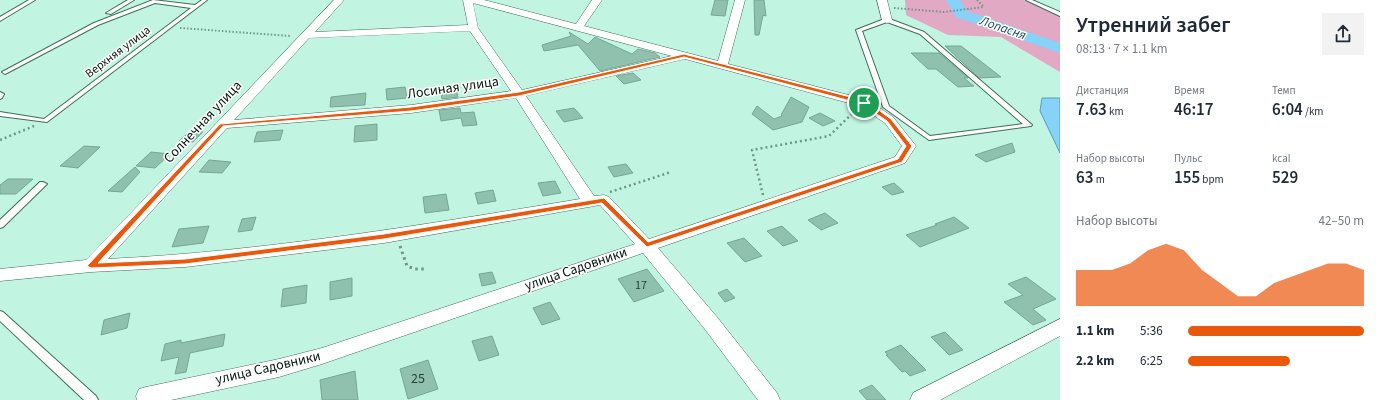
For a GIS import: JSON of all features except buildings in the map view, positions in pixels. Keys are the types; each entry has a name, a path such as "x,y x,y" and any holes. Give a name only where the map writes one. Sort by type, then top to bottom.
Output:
{"street":[{"name":"Солнечная улица","path":"91,266 339,0"},
{"path":"468,0 473,28 597,201 647,245 719,332 770,400"},
{"name":"улица Садовники","path":"146,396 279,368 322,356 900,160 909,146 889,120 864,103 474,0"},
{"path":"578,28 597,0"},
{"path":"722,65 740,0"},
{"path":"883,4 886,20"},
{"path":"305,36 382,34 473,28"},
{"name":"Лосиная улица","path":"222,125 411,109 519,94 684,56"},
{"path":"0,275 91,266 185,261 384,237 597,201"},
{"path":"920,400 1060,327"}],"lane":[{"path":"0,20 33,0"},
{"path":"109,13 132,0"},
{"name":"Верхняя улица","path":"45,121 205,0"},
{"path":"1028,0 1060,14"},
{"path":"5,72 96,24 155,1 196,7"},
{"path":"886,20 922,33 1029,125 929,138 886,107 859,30 886,20"},
{"path":"0,114 45,121"},
{"path":"0,225 43,184"},
{"path":"0,314 92,400"}],"path":[{"path":"883,4 944,12 984,7 977,0"},
{"path":"176,28 305,36"},
{"path":"765,205 752,150 829,136 864,103"},
{"path":"0,140 45,121"},
{"path":"597,201 611,191 671,172"},
{"path":"384,237 387,240 396,242 401,246 407,266 424,269"}],"shaded area":[{"path":"905,0 1024,0 1060,15 1060,72 1001,37 948,35 906,15"}],"water":[{"path":"1042,98 1060,98 1060,153 1040,111"}],"waterway":[{"name":"Лопасня","path":"953,0 961,14 1060,48"}],"route":[{"path":"684,56 864,103 889,120 909,146 900,160 647,245 604,200 384,237 185,261 91,266 222,125 411,109 519,94 684,56"}]}
